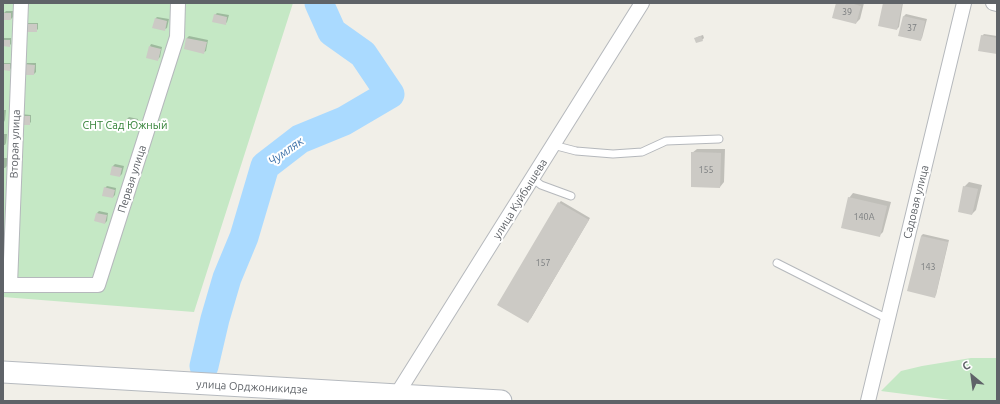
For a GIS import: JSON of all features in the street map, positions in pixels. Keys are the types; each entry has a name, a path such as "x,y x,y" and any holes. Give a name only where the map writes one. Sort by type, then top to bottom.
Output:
{"main road":[{"name":"улица Орджоникидзе","path":"3,372 501,401"}],"street":[{"name":"Вторая улица","path":"6,285 21,3"},
{"name":"Первая улица","path":"6,285 98,284 177,37 178,3"},
{"name":"улица Куйбышева","path":"397,394 642,3"},
{"name":"Садовая улица","path":"868,401 964,3"},
{"path":"993,3 997,4"}],"lane":[{"path":"553,145 576,151 612,154 642,152 666,141 719,139"},
{"path":"532,178 541,185 571,196"},
{"path":"777,262 888,319"}],"green space":[{"name":"СНТ Сад Южный","path":"3,3 293,3 194,312 3,297"},
{"path":"971,358 997,358 997,401 958,401 881,391 901,371"}],"building":[{"path":"836,3 850,3 861,6 856,24 832,18"},
{"path":"883,3 902,4 897,30 878,26"},
{"path":"3,13 11,13 11,20 3,20"},
{"path":"214,14 227,17 226,25 212,22"},
{"path":"903,16 925,21 921,41 898,36"},
{"path":"155,18 167,21 165,31 152,28"},
{"path":"25,24 37,24 37,32 25,32"},
{"path":"981,35 997,38 997,54 978,51"},
{"path":"701,36 703,41 696,43 694,38"},
{"path":"186,38 207,42 204,54 184,49"},
{"path":"3,40 10,40 10,47 3,46"},
{"path":"149,46 161,49 158,61 146,58"},
{"path":"3,64 10,64 10,71 3,70"},
{"path":"24,64 35,65 34,75 24,75"},
{"path":"17,116 30,116 30,125 17,125"},
{"path":"126,119 137,121 135,128 125,125"},
{"path":"691,152 721,153 720,188 691,187"},
{"path":"112,166 122,168 120,177 110,175"},
{"path":"963,186 978,189 972,215 958,212"},
{"path":"104,187 115,190 113,198 102,196"},
{"path":"848,197 887,206 880,237 841,228"},
{"path":"558,202 589,220 528,323 497,305"},
{"path":"96,213 107,215 105,224 94,221"},
{"path":"921,236 948,242 935,298 907,291"}],"waterway":[{"name":"Чумляк","path":"204,366 215,319 227,278 244,237 265,166 300,139 344,121 390,94 363,54 332,32 319,3"}]}
